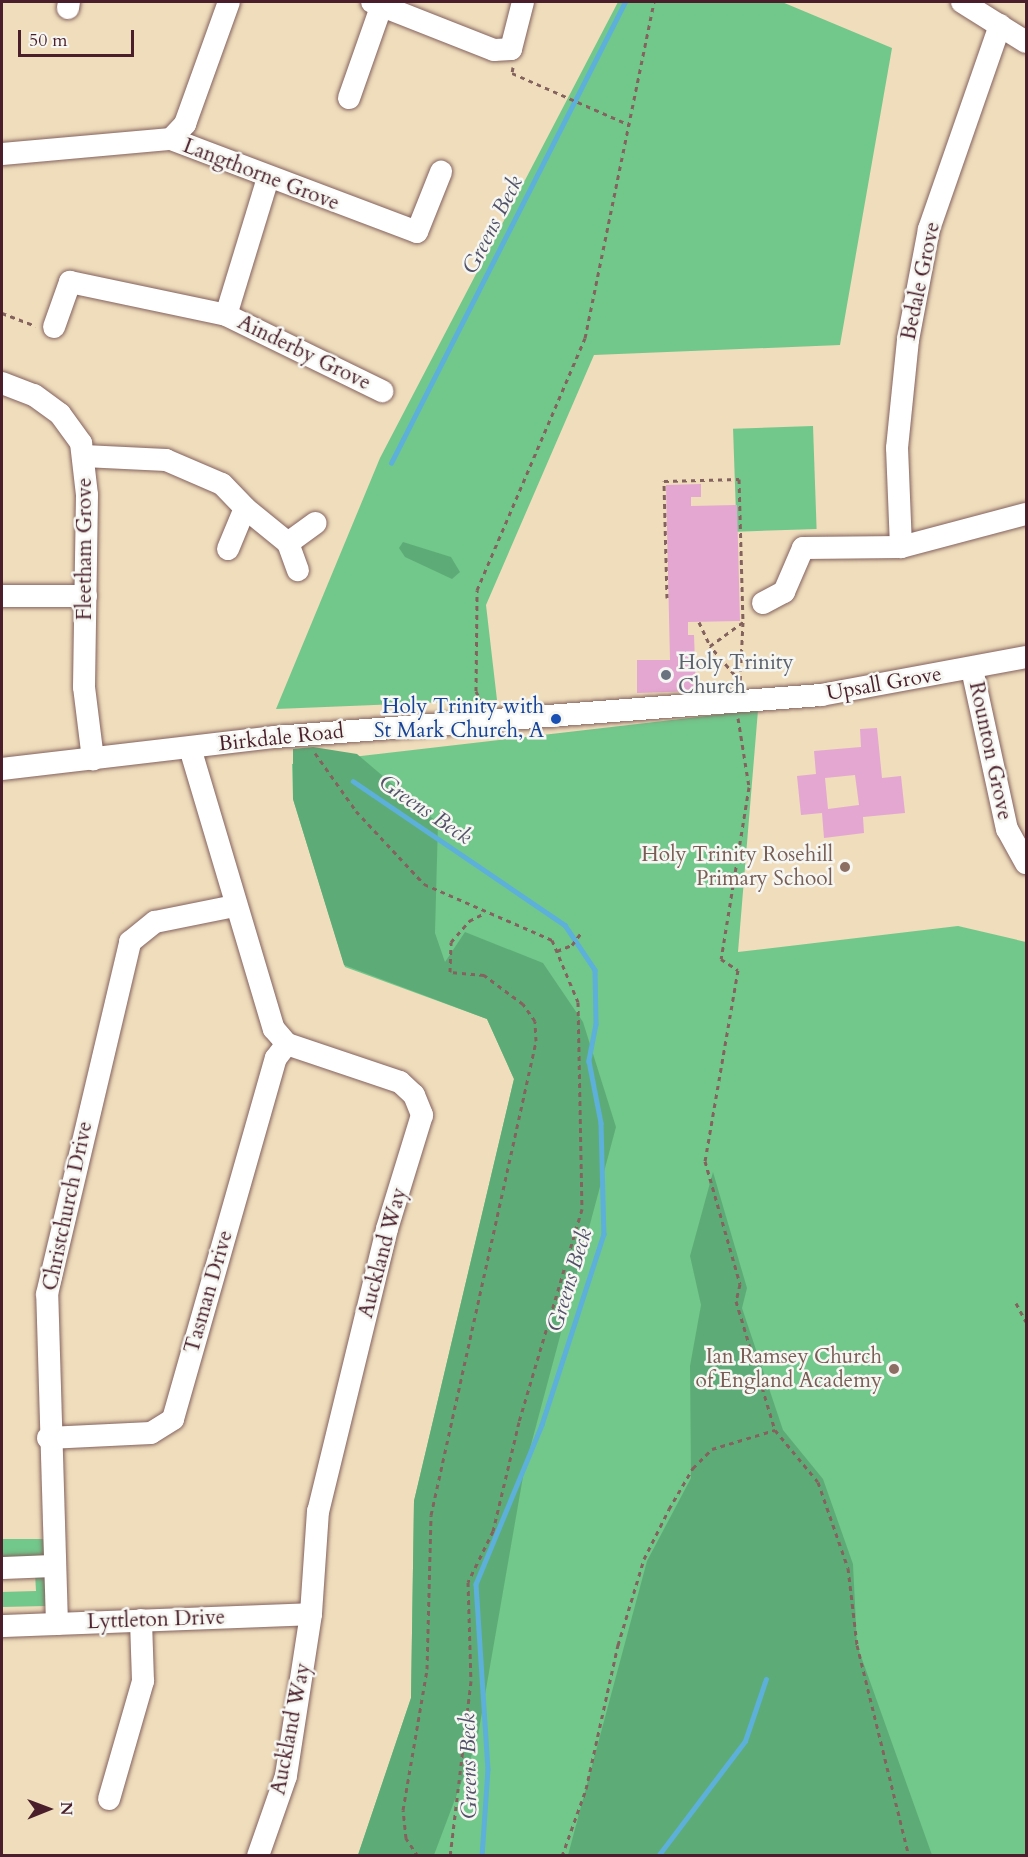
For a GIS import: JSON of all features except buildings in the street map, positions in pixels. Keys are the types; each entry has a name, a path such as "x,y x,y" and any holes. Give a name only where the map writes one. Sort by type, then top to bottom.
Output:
{"street":[{"path":"171,139 185,124 229,2"},
{"path":"349,98 355,58 377,4 512,58 523,2"},
{"path":"962,2 1026,42"},
{"name":"Bedale Grove","path":"901,547 897,448 908,340 930,230 1000,25"},
{"name":"Langthorne Grove","path":"2,154 171,139 268,178 417,232 441,172"},
{"name":"Ainderby Grove","path":"226,315 268,178"},
{"name":"Ainderby Grove","path":"54,327 70,282 226,315 382,391"},
{"name":"Fleetham Grove","path":"2,383 34,395 60,414 74,429 84,456 86,596 84,687 93,759"},
{"path":"84,456 166,460 222,484 245,508 288,543 298,570"},
{"path":"228,549 245,508"},
{"path":"763,603 784,592 800,550 901,547 1026,514"},
{"path":"288,543 316,523"},
{"path":"2,596 86,596"},
{"name":"Upsall Grove","path":"740,696 821,695 972,669 1026,657"},
{"name":"Rounton Grove","path":"972,669 1007,829 1026,863"},
{"name":"Birkdale Road","path":"2,769 190,748 740,696"},
{"path":"190,748 265,1012 287,1044"},
{"name":"Christchurch Drive","path":"57,1624 48,1438 47,1294 130,942 154,922 234,906"},
{"name":"Tasman Drive","path":"48,1438 151,1433 173,1419 276,1058 287,1044"},
{"name":"Auckland Way","path":"258,1856 286,1776 311,1614 318,1511 387,1229 422,1115 414,1095 400,1082 287,1044"},
{"path":"2,1568 54,1566"},
{"name":"Lyttleton Drive","path":"2,1626 311,1614"},
{"path":"110,1799 143,1681 141,1620"}],"path":[{"path":"487,708 476,691 477,590 585,338 654,2"},
{"path":"512,58 512,73 580,105 630,125"},
{"path":"2,313 53,332 54,327"},
{"path":"667,598 664,481 739,479 743,622 740,696 749,787 721,959 738,970 705,1161 740,1284 736,1301 775,1430 818,1482 848,1568 857,1645 909,1856"},
{"path":"699,622 710,646 740,696"},
{"path":"710,646 743,622"},
{"path":"313,747 356,811 424,884 485,913 530,927 552,940 578,1002 582,1209 519,1422 493,1531 468,1582 471,1681 450,1856"},
{"path":"418,1856 406,1838 403,1810 427,1669 431,1515 536,1041 535,1021 523,1004 484,975 450,972 451,942 469,921 485,913"},
{"path":"557,951 572,945 581,933"},
{"path":"1016,1303 1026,1322"},
{"path":"562,1856 586,1789 618,1645 644,1559 669,1509 693,1468 712,1449 775,1430"}],"green space":[{"path":"618,2 782,2 892,48 840,345 594,355 486,605 497,700 276,709 380,458"},
{"path":"813,426 817,529 737,532 733,429"},
{"path":"403,542 451,557 460,572 452,579 405,557 399,548"},
{"path":"758,710 738,952 958,926 1026,942 1026,1855 358,1855 411,1698 414,1501 514,1079 487,1019 345,967 293,799 292,764"},
{"path":"313,747 357,754 438,823 435,933 445,962 465,932 543,963 583,1022 616,1127 524,1471 477,1741 434,1855 358,1855 411,1698 414,1501 514,1079 487,1019 344,965 293,799 293,749"},
{"path":"713,1172 747,1288 742,1308 783,1430 823,1479 853,1564 857,1645 932,1855 568,1855 647,1561 691,1478 690,1366 701,1305 690,1256"},
{"path":"2,1539 44,1539 45,1555 2,1559"},
{"path":"35,1574 45,1577 46,1606 2,1607 2,1592 36,1591"}],"waterway":[{"name":"Greens Beck","path":"391,463 625,2"},
{"name":"Greens Beck","path":"353,781 565,925 595,970 596,1024 589,1061 601,1123 604,1234 542,1425 476,1584 488,1769 482,1856"},
{"path":"658,1856 745,1741 766,1679"}],"place":[{"name":"Holy Trinity Church","path":"666,675"},
{"name":"Holy Trinity with St Mark Church, A","path":"556,719"},
{"name":"Holy Trinity Rosehill Primary School","path":"845,867"},
{"name":"Ian Ramsey Church of England Academy","path":"894,1369"}]}
